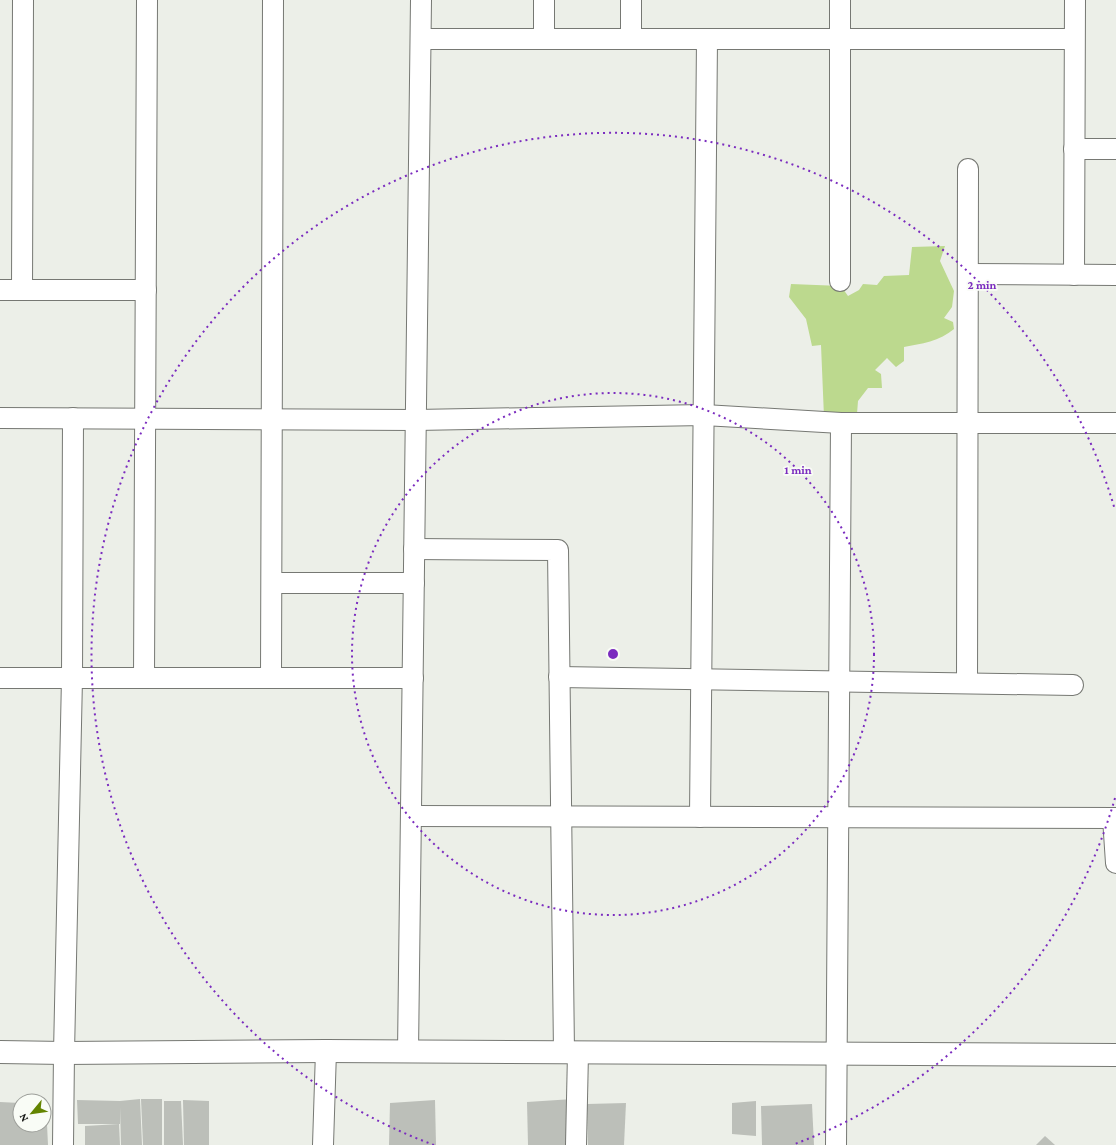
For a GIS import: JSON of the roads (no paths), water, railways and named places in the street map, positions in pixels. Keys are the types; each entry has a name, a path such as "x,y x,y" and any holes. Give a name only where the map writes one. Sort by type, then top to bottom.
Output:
{"street":[{"path":"22,290 23,0"},
{"path":"144,678 147,0"},
{"path":"271,678 273,0"},
{"path":"408,1052 421,0"},
{"path":"544,0 544,39"},
{"path":"631,0 631,39"},
{"path":"840,0 840,280"},
{"path":"1074,274 1075,0"},
{"path":"421,39 1074,39"},
{"path":"700,817 707,39"},
{"path":"1074,149 1116,149"},
{"path":"967,683 968,169"},
{"path":"968,274 1116,275"},
{"path":"0,290 146,290"},
{"path":"0,418 416,420 704,415 841,422 1116,423"},
{"path":"63,1145 72,678 73,418"},
{"path":"836,1145 841,422"},
{"path":"414,549 558,550 561,816 576,1145"},
{"path":"272,583 414,583"},
{"path":"559,677 1073,685"},
{"path":"0,678 413,678"},
{"path":"411,816 1114,818 1116,863"},
{"path":"323,1145 326,1051"},
{"path":"0,1052 326,1051 1116,1056"}]}
